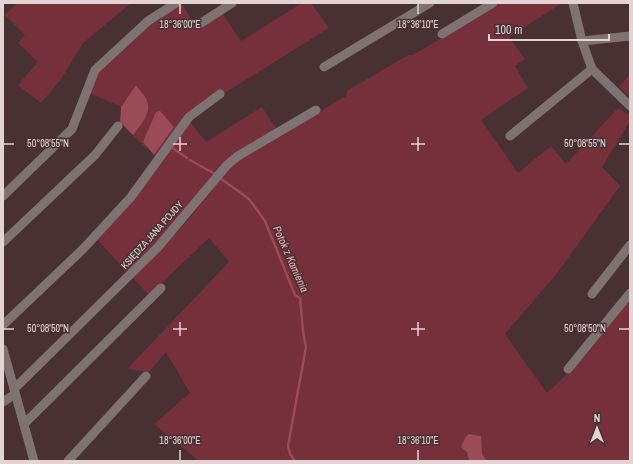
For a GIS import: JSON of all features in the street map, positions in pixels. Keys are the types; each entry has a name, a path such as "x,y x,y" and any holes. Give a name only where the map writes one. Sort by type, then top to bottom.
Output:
{"street":[{"path":"3,196 72,129 95,70 148,21 176,3"},
{"path":"198,25 232,3"},
{"path":"324,67 430,3"},
{"path":"442,34 493,3"},
{"path":"573,3 582,41 592,69 630,106"},
{"path":"582,41 630,36"},
{"path":"510,136 592,69"},
{"path":"3,325 83,249 131,197 190,117 220,94"},
{"name":"KSIĘDZA JANA POJDY","path":"3,402 158,247 227,165 238,156 316,110"},
{"path":"3,242 95,155 118,126"},
{"path":"592,294 630,245"},
{"path":"24,424 162,288"},
{"path":"568,369 630,293"},
{"path":"3,349 34,461"},
{"path":"68,461 146,376"}],"shaded area":[{"path":"17,3 131,3 83,43 61,79 41,103 18,85 38,62 18,43 25,35 5,15"},
{"path":"182,3 196,28 222,13 241,41 302,3 311,3 329,28 186,117 206,142 262,107 277,130 226,160 159,240 127,272 93,235 128,197 156,158 154,155 174,127 143,141 149,151 133,135 142,124 136,85 121,107 90,93 96,75 123,45"},
{"path":"500,3 562,3 509,37 525,59 515,66 528,88 481,120 518,173 551,146 566,164 618,108 630,115 630,121 602,167 620,186 558,272 505,334 547,393 569,372 630,299 630,461 199,461 154,424 190,393 166,352 149,372 127,369 229,262 209,238 149,295 132,277 184,225 226,172 240,159 346,96 347,91 408,55 413,55"},
{"path":"630,74 630,97 619,87"},
{"path":"136,85 146,99 148,110 139,128 133,135 120,122 121,107"},
{"path":"160,111 174,127 154,155 143,142 156,112"},
{"path":"469,434 481,436 482,454 487,461 469,461 467,452 461,447 465,438"}],"waterway":[{"name":"Potok z Kamienia","path":"171,147 187,158"},
{"name":"Potok z Kamienia","path":"190,160 215,174"},
{"name":"Potok z Kamienia","path":"220,178 249,199 265,221 295,295 300,298 306,347 288,446 290,454 295,461"}]}
